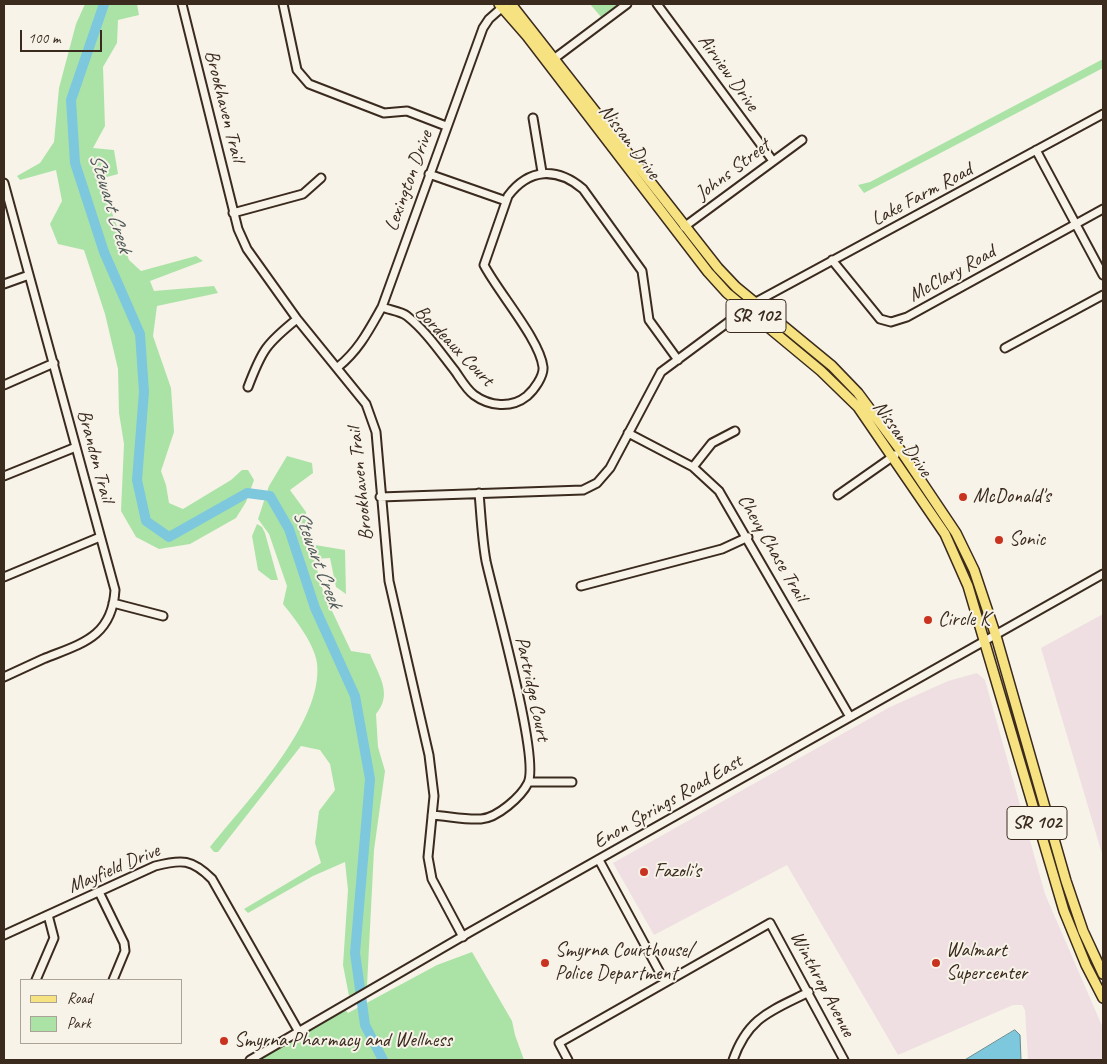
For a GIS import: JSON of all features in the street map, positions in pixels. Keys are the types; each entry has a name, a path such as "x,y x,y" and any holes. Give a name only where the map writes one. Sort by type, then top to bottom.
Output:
{"main road":[{"name":"Nissan Drive","path":"505,5 556,58 684,227 751,306 858,407 945,534 968,586 1064,911 1086,965 1103,998"},
{"name":"Nissan Drive","path":"505,5 688,248 727,292 751,306 832,366 858,393 901,451 956,533 974,570 996,636 1066,881 1083,931 1103,974"}],"street":[{"name":"Brookhaven Trail","path":"182,4 233,213 247,250 297,319 338,367 366,404 376,432 388,582 429,755 434,796 428,857 432,879 462,937"},
{"path":"283,4 297,70 309,84 384,113 406,111 446,126"},
{"path":"556,58 627,4"},
{"name":"Airview Drive","path":"657,4 773,161"},
{"name":"Lexington Drive","path":"338,367 352,356 360,346 382,307 483,28 505,5"},
{"name":"Lake Farm Road","path":"479,493 583,490 597,482 610,468 661,372 751,306 832,260 1103,114"},
{"path":"533,118 542,172 570,178 583,188 642,271 649,320 678,360"},
{"name":"Johns Street","path":"684,227 802,140"},
{"path":"1036,150 1103,275"},
{"name":"Bordeaux Court","path":"382,307 405,315 432,341 472,394 491,404 503,405 514,403 526,397 536,385 543,369 538,349 492,282 484,265 506,202 516,186 542,172"},
{"path":"429,174 506,202"},
{"path":"233,213 303,194 321,178"},
{"name":"Brandon Trail","path":"4,183 115,590 109,616 102,628 83,644 4,677"},
{"name":"McClary Road","path":"832,260 880,319 891,322 907,317 1103,209"},
{"path":"4,284 29,275"},
{"path":"1005,348 1103,295"},
{"path":"248,387 260,354 277,335 297,319"},
{"path":"4,385 54,363"},
{"path":"693,467 712,444 735,431"},
{"name":"Chevy Chase Trail","path":"628,434 693,467 720,491 850,717"},
{"path":"4,476 76,447"},
{"path":"838,495 901,451"},
{"path":"380,497 479,493"},
{"name":"Partridge Court","path":"479,493 486,559 525,728 531,765 529,782"},
{"path":"4,576 100,536"},
{"path":"581,586 722,549 748,537"},
{"name":"Enon Springs Road East","path":"250,1060 462,937 1103,574"},
{"path":"113,603 163,616"},
{"path":"432,815 483,820 504,808 520,795 529,782 572,782"},
{"path":"568,1060 559,1043 665,982 599,860"},
{"name":"Mayfield Drive","path":"4,935 155,866 173,862 195,865 212,879 299,1032"},
{"path":"99,892 124,943 125,951 113,979"},
{"path":"36,979 54,938 48,915"},
{"name":"Winthrop Avenue","path":"665,982 770,923 844,1060"},
{"path":"733,1060 742,1036 762,1016 808,992"}],"shaded area":[{"path":"1103,614 1103,857 1041,648"},
{"path":"977,673 985,680 1045,894 1103,1028 1103,1060 1028,1060 1025,1010 1022,1005 1013,1005 898,1055 787,865 654,935 613,863 890,707 948,681"}],"green space":[{"path":"85,4 137,4 139,15 118,20 117,43 103,67 105,126 93,148 114,150 118,174 100,179 129,260 141,271 196,256 203,261 150,281 154,291 214,286 218,293 157,306 153,336 171,388 174,432 161,471 169,503 183,509 231,480 242,470 248,470 254,480 246,502 236,518 190,544 159,549 136,537 121,511 124,444 119,413 118,369 105,314 84,250 58,244 50,224 62,201 56,170 20,180 17,176 40,163 54,142 59,88 76,24"},
{"path":"590,4 619,4 601,17"},
{"path":"1103,59 1103,68 864,193 858,185 870,182"},
{"path":"287,456 312,463 313,473 290,490 306,512 306,531 315,545 345,550 346,594 336,587 330,558 314,559 324,594 351,651 370,654 384,692 381,707 376,714 378,747 385,771 374,850 367,986 349,996 343,965 348,890 345,862 313,876 248,913 244,909 321,863 315,843 319,811 335,790 330,764 320,750 301,746 218,852 214,852 210,847 262,785 280,760 296,735 308,710 316,686 317,663 315,655 303,632 283,604 287,586 269,534 258,519 269,486"},
{"path":"257,524 262,527 265,533 278,580 271,580 258,570 252,536"},
{"path":"472,952 512,1021 524,1060 250,1060 343,1007 348,1013 437,965"}],"water":[{"path":"1015,1030 1020,1035 1021,1060 965,1060"}],"waterway":[{"name":"Stewart Creek","path":"104,4 71,100 75,163 104,252 140,334 144,392 137,480 146,521 169,537 247,493 270,496 289,529 315,608 355,696 370,779 355,953 365,1025 383,1060"}],"place":[{"name":"McDonald's","path":"963,497"},
{"name":"Sonic","path":"999,540"},
{"name":"Circle K","path":"928,620"},
{"name":"Fazoli's","path":"644,872"},
{"name":"Smyrna Courthouse/ Police Department","path":"545,963"},
{"name":"Walmart Supercenter","path":"936,963"},
{"name":"Smyrna Pharmacy and Wellness","path":"224,1041"}]}
